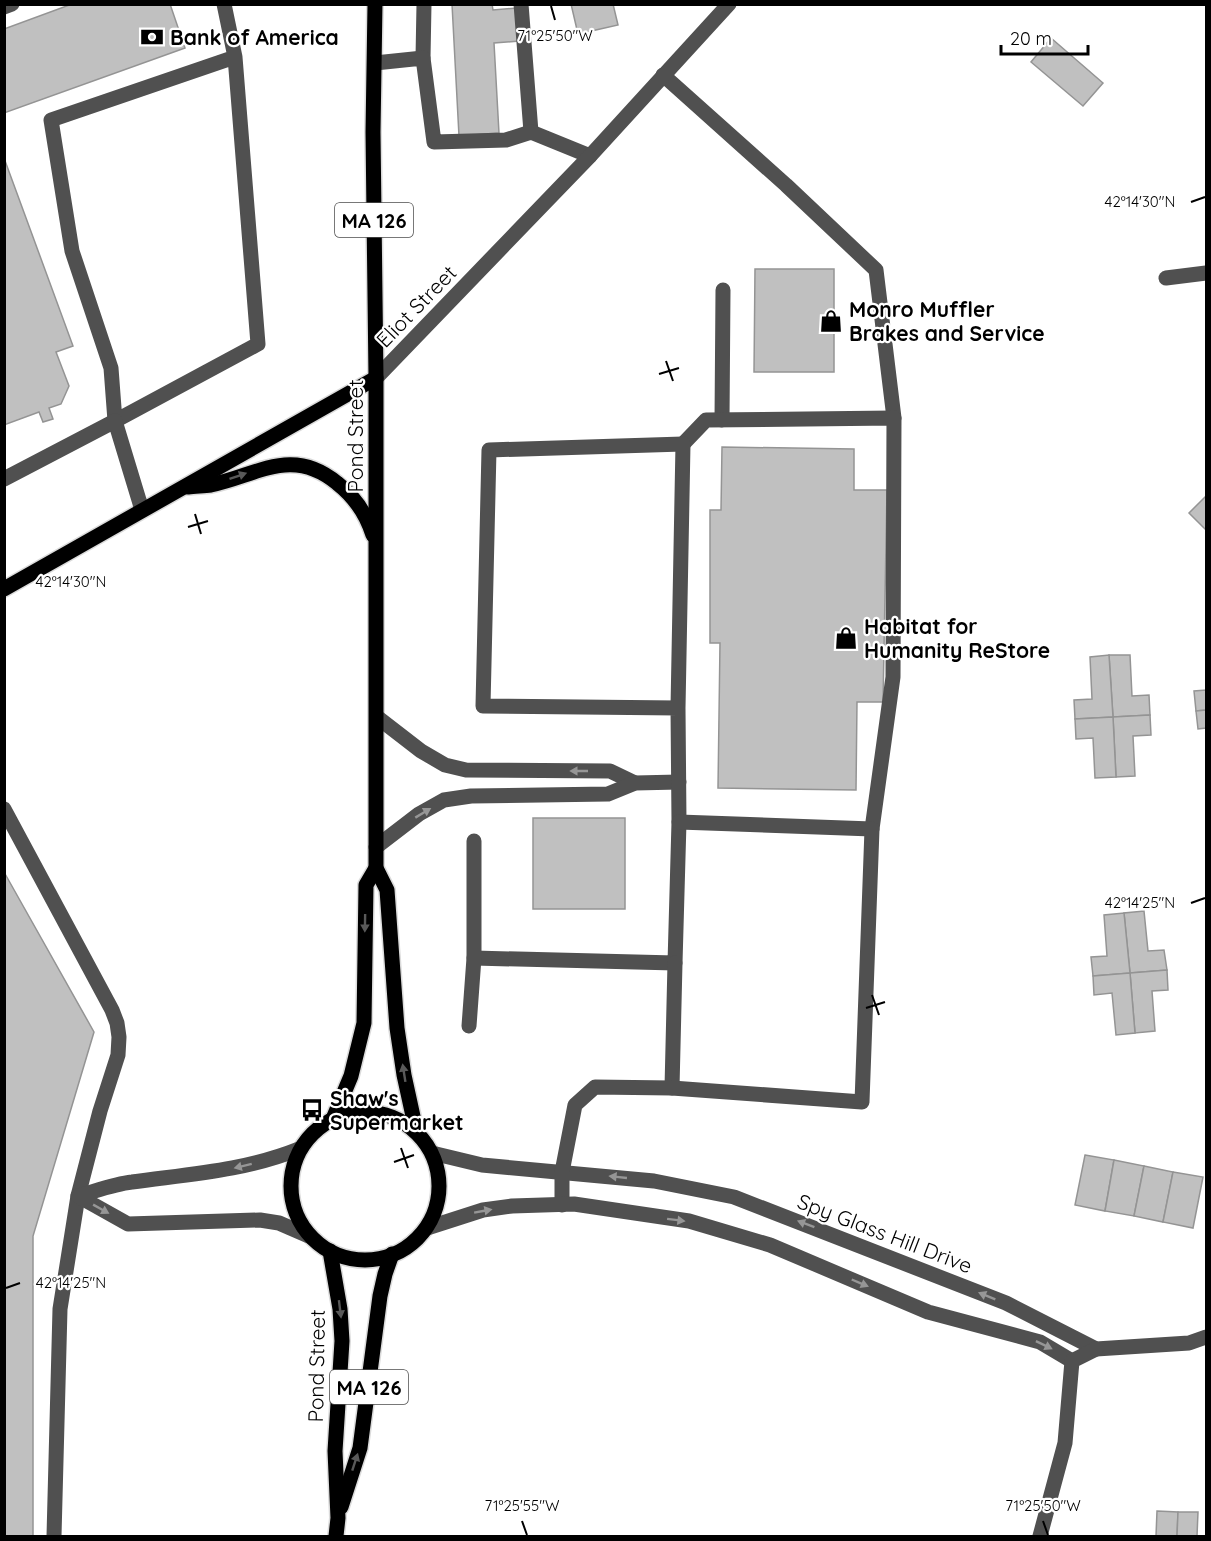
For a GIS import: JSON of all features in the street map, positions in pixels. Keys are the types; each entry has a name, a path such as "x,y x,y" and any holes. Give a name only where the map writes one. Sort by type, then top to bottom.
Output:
{"main road":[{"name":"Pond Street","path":"375,4 373,132 376,378 376,867 387,890 398,1028 404,1075 416,1130"},
{"name":"Eliot Street","path":"4,589 376,378"},
{"path":"181,488 211,485 270,466 292,464 309,467 329,476 350,493 363,509 376,546"},
{"name":"Pond Street","path":"333,1119 351,1076 364,1023 366,885 376,867"},
{"path":"333,1119 356,1112 376,1112 399,1119 416,1130"},
{"name":"MA 126","path":"330,1251 309,1236 297,1218 290,1195 291,1171 299,1149 313,1133 333,1119"},
{"name":"MA 126","path":"392,1254 410,1244 427,1228 439,1196 440,1181 436,1162 416,1130"},
{"name":"Pond Street","path":"330,1251 340,1309 342,1341 335,1451 338,1518 336,1536"},
{"path":"330,1251 349,1258 363,1259 392,1254"},
{"name":"Pond Street","path":"338,1518 360,1448 380,1296 392,1254"}],"street":[{"path":"4,7 12,4"},
{"path":"4,479 258,344 235,57 224,4"},
{"path":"424,4 423,58 434,141 506,140 531,132 590,156"},
{"path":"521,4 531,132"},
{"name":"Eliot Street","path":"376,378 590,156 729,4"},
{"path":"142,510 115,421 111,368 72,251 51,120 235,57"},
{"path":"375,63 423,58"},
{"path":"562,1205 562,1172 575,1105 595,1087 672,1088 862,1102 872,829 893,677 894,417 876,270 786,184 663,75"},
{"path":"1166,278 1206,273"},
{"path":"722,420 723,290"},
{"path":"672,1088 679,822 678,708 683,444 706,420 894,417"},
{"path":"678,708 483,706 489,450 683,444"},
{"path":"377,717 421,751 445,765 466,770 610,771 635,783"},
{"path":"376,847 419,814 444,800 471,796 608,794 635,783 679,782"},
{"path":"4,809 112,1010 119,1037 117,1056 78,1196 60,1310 54,1536"},
{"path":"679,822 872,829"},
{"path":"470,1026 474,958 474,841"},
{"path":"474,958 675,963"},
{"path":"78,1196 129,1182 199,1175 240,1168 299,1149"},
{"name":"Spy Glass Hill Drive","path":"432,1153 482,1165 654,1181 734,1197 1006,1303 1096,1349"},
{"path":"78,1196 128,1224 260,1220 279,1224 309,1236"},
{"path":"427,1228 483,1210 512,1206 574,1204 689,1221 770,1245 928,1312 1040,1342 1072,1361"},
{"path":"1072,1361 1096,1349 1189,1343 1206,1337"},
{"path":"1040,1536 1065,1443 1072,1361"}],"building":[{"path":"72,4 170,4 185,48 4,113 4,29"},
{"path":"452,4 492,4 493,10 517,8 519,41 494,43 499,133 459,136"},
{"path":"571,4 613,4 618,25 578,34"},
{"path":"1051,38 1103,83 1083,106 1031,62"},
{"path":"4,158 73,346 56,352 69,386 61,404 49,408 53,419 43,422 39,412 4,425"},
{"path":"755,269 834,269 834,372 754,372"},
{"path":"722,447 854,449 854,490 887,490 883,702 857,702 856,790 718,788 720,643 710,643 710,510 721,510"},
{"path":"1206,496 1206,530 1189,513"},
{"path":"1109,655 1130,655 1132,696 1149,695 1150,715 1113,717"},
{"path":"1109,655 1113,717 1075,719 1074,700 1092,699 1090,657"},
{"path":"1206,690 1206,710 1196,711 1194,691"},
{"path":"1206,710 1206,728 1198,729 1196,711"},
{"path":"1150,715 1151,735 1133,736 1135,776 1116,777 1113,717"},
{"path":"1113,717 1116,777 1095,778 1093,738 1076,739 1075,719"},
{"path":"533,818 625,818 625,909 533,909"},
{"path":"4,872 94,1032 33,1236 33,1536 4,1536"},
{"path":"1144,911 1148,951 1164,950 1167,970 1130,973 1124,913"},
{"path":"1124,913 1130,973 1093,976 1091,957 1107,956 1104,915"},
{"path":"1167,970 1168,990 1152,991 1155,1031 1135,1033 1130,973"},
{"path":"1130,973 1135,1033 1116,1035 1112,993 1094,995 1093,976"},
{"path":"1085,1155 1114,1160 1105,1211 1075,1205"},
{"path":"1114,1160 1144,1166 1134,1216 1105,1211"},
{"path":"1144,1166 1173,1172 1163,1222 1134,1216"},
{"path":"1173,1172 1203,1177 1193,1228 1163,1222"},
{"path":"1157,1511 1178,1512 1177,1536 1156,1536"},
{"path":"1178,1512 1198,1512 1197,1536 1177,1536"}],"place":[{"name":"Bank of America","path":"152,37"},
{"name":"Monro Muffler Brakes and Service","path":"831,321"},
{"name":"Habitat for Humanity ReStore","path":"846,638"},
{"name":"Shaw's Supermarket","path":"312,1110"}]}
